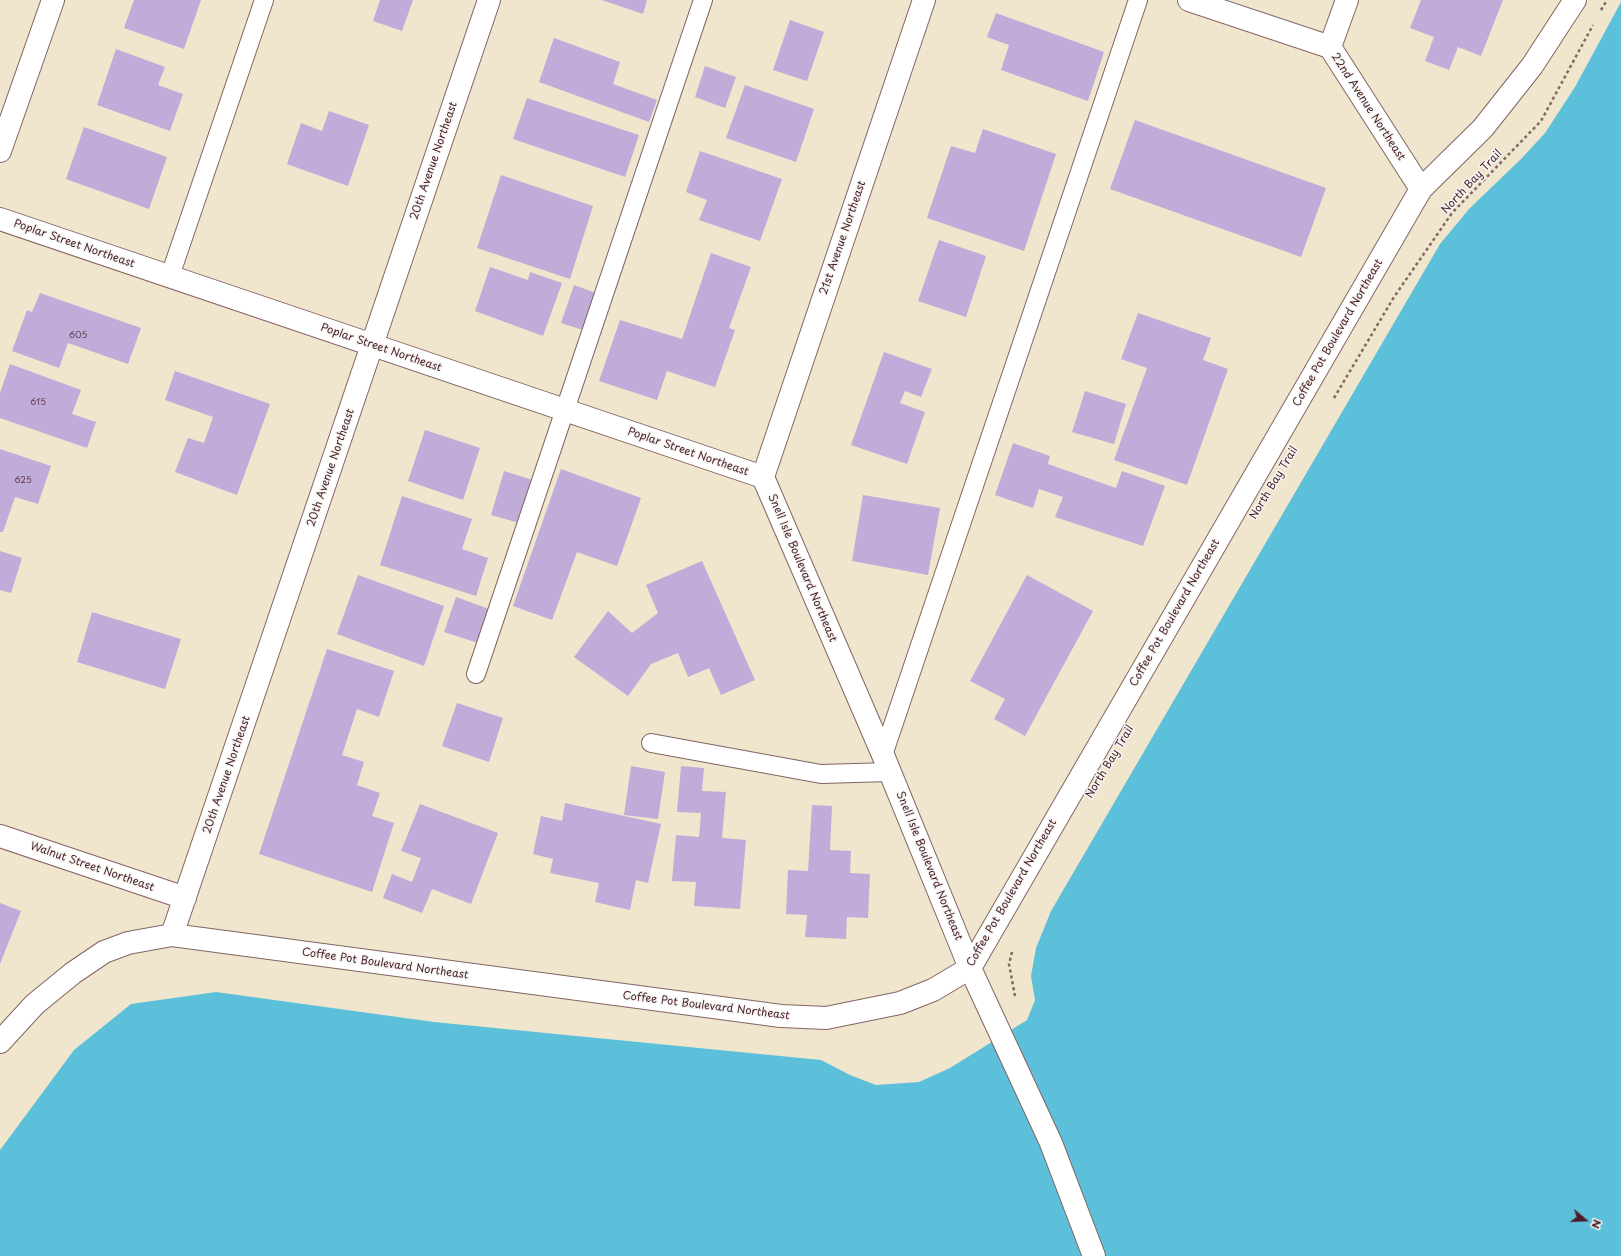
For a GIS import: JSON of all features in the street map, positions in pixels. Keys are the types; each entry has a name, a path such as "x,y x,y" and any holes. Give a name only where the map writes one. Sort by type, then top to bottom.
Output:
{"street":[{"path":"0,151 53,0"},
{"name":"20th Avenue Northeast","path":"172,935 488,0"},
{"name":"21st Avenue Northeast","path":"763,477 924,0"},
{"path":"1189,0 1330,47"},
{"name":"22nd Avenue Northeast","path":"1347,0 1330,47 1421,189"},
{"name":"Coffee Pot Boulevard Northeast","path":"0,1042 34,1004 73,973 104,952 128,943 172,935 773,1015 826,1018 900,1003 933,990 970,968 1421,189 1483,128 1532,66 1575,0"},
{"name":"Poplar Street Northeast","path":"0,219 763,477"},
{"name":"Snell Isle Boulevard Northeast","path":"763,477 886,763 970,968 1051,1143 1094,1256"},
{"name":"Walnut Street Northeast","path":"0,836 185,898"}],"lane":[{"path":"170,276 264,0"},
{"path":"476,674 703,0"},
{"path":"652,743 821,774 886,763 1138,0"}],"path":[{"path":"1600,13 1607,0"},
{"name":"North Bay Trail","path":"1333,400 1394,297 1452,213 1541,121 1596,20"},
{"path":"1013,950 1009,964 1016,1003"}],"water":[{"path":"1621,2 1621,1256 0,1256 0,1150 74,1050 131,1004 216,992 434,1022 821,1060 850,1075 876,1085 919,1082 950,1068 1027,1020 1035,1000 1031,976 1036,948 1051,911 1440,244 1469,209 1522,158 1545,133 1575,87"}],"building":[{"path":"134,0 201,0 184,49 124,28"},
{"path":"380,0 413,0 402,31 373,21"},
{"path":"602,0 647,0 643,14"},
{"path":"1421,0 1503,0 1481,56 1458,47 1449,70 1425,61 1434,37 1410,28"},
{"path":"996,13 1104,52 1088,101 1001,70 1009,45 987,37"},
{"path":"790,20 824,32 807,81 773,70"},
{"path":"554,38 620,62 613,84 657,100 649,122 539,82"},
{"path":"116,49 165,67 158,85 183,94 170,131 97,105"},
{"path":"705,66 736,77 725,108 695,97"},
{"path":"745,85 814,109 796,162 726,138"},
{"path":"527,98 639,135 625,177 513,139"},
{"path":"329,111 369,125 348,186 287,164 301,123 322,131"},
{"path":"1135,120 1326,188 1301,257 1110,189"},
{"path":"84,127 167,157 149,209 66,179"},
{"path":"983,129 1056,154 1024,251 927,218 951,146 975,153"},
{"path":"700,151 782,179 760,241 699,220 707,200 686,192"},
{"path":"501,175 593,206 570,279 477,248"},
{"path":"939,240 986,256 966,317 918,301"},
{"path":"711,253 751,267 729,328 735,330 715,387 667,371 657,400 599,381 620,320 682,339"},
{"path":"490,267 528,280 530,272 562,283 543,336 475,311"},
{"path":"574,285 599,294 586,331 561,323"},
{"path":"40,293 141,328 128,364 68,343 59,368 12,351 27,310 32,312"},
{"path":"1138,313 1211,338 1203,360 1228,369 1187,485 1114,460 1147,368 1121,359"},
{"path":"884,352 932,369 921,397 905,391 900,403 925,412 907,464 851,445"},
{"path":"10,364 81,390 72,414 96,422 87,448 0,418 0,393"},
{"path":"175,371 270,404 237,495 175,472 188,438 204,443 213,417 165,400"},
{"path":"1085,391 1126,404 1114,444 1072,432"},
{"path":"425,430 480,448 463,500 408,481"},
{"path":"1013,443 1050,456 1048,464 1116,488 1122,471 1165,486 1143,546 1055,517 1063,497 1039,489 1033,508 995,495"},
{"path":"0,449 51,466 38,504 15,497 3,532 0,532"},
{"path":"561,469 641,498 617,566 577,552 552,620 513,606"},
{"path":"504,471 536,481 523,524 491,515"},
{"path":"863,495 940,508 928,575 852,561"},
{"path":"402,496 472,519 462,549 488,558 476,596 380,565"},
{"path":"0,551 22,558 11,593 0,590"},
{"path":"702,561 755,680 721,695 709,668 688,677 678,653 651,664 628,696 574,657 608,611 632,633 658,613 646,585"},
{"path":"358,575 444,606 424,666 337,634"},
{"path":"1027,575 1093,611 1025,736 994,719 1005,699 970,681"},
{"path":"456,597 489,609 478,643 444,632"},
{"path":"92,612 181,639 165,689 77,662"},
{"path":"327,649 394,671 379,717 357,709 342,755 364,762 357,785 380,793 372,816 394,823 372,892 259,854"},
{"path":"457,703 503,718 489,762 442,746"},
{"path":"631,766 665,772 658,819 624,815"},
{"path":"681,766 704,768 702,791 726,792 722,838 746,840 740,909 694,906 696,882 672,881 676,835 699,837 701,813 677,812"},
{"path":"565,803 661,824 648,883 636,880 630,910 595,902 599,883 550,873 553,859 533,854 541,816 562,821"},
{"path":"420,804 498,833 471,904 432,889 422,913 383,898 392,874 412,882 421,858 401,851"},
{"path":"812,805 832,806 830,850 851,851 850,873 870,874 868,918 847,917 846,939 805,937 807,915 786,914 788,870 808,871"},
{"path":"0,903 21,911 0,964"}]}
